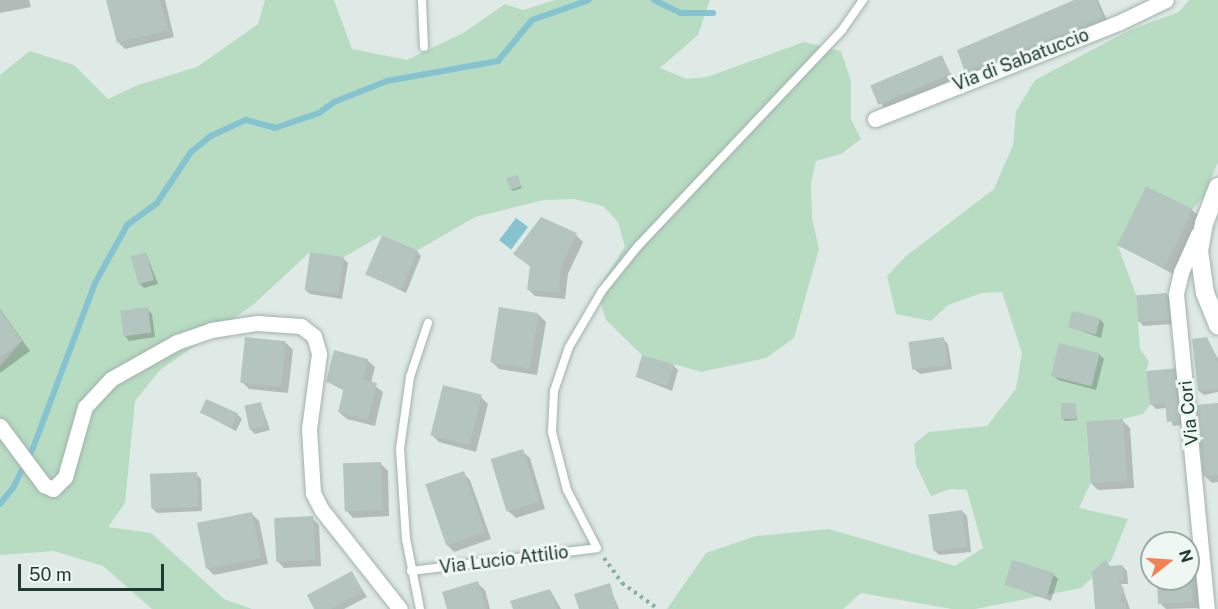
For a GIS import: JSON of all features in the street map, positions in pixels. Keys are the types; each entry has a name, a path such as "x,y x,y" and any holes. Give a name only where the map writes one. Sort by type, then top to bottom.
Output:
{"street":[{"name":"Via di Sabatuccio","path":"875,119 1118,23 1166,0"},
{"path":"1218,187 1204,223 1199,251 1201,274 1218,326"},
{"name":"Via Cori","path":"1204,223 1183,266 1176,294 1207,609"},
{"path":"0,426 48,488 61,484 85,407 99,388 117,375 177,342 211,330 265,322 301,326 314,336 319,354 309,429 313,493 321,509 400,609"}],"lane":[{"path":"422,0 424,46"},
{"path":"597,548 567,490 552,432 554,391 568,347 602,291 638,246 842,30 862,0"},
{"path":"420,609 411,572 400,449 410,377 428,323"},
{"name":"Via Lucio Attilio","path":"411,572 597,548"}],"path":[{"path":"597,548 622,583 658,609"}],"green space":[{"path":"265,0 334,0 352,49 407,60 465,32 505,4 523,10 555,0 710,0 698,35 660,68 687,79 707,77 804,42 841,51 851,81 851,119 861,139 841,154 816,161 811,183 812,218 819,249 794,338 766,358 701,372 642,355 606,320 597,290 625,247 618,222 603,206 574,199 544,200 475,217 418,250 382,235 344,257 310,252 254,304 160,370 135,401 125,503 108,527 151,533 224,599 252,609 152,609 103,566 54,551 0,555 0,366 22,341 0,310 0,75 30,51 74,65 108,99 138,85 197,67 258,24"},
{"path":"1189,0 1218,0 1218,162 1204,196 1193,209 1146,186 1118,246 1136,295 1140,349 1149,362 1146,371 1150,405 1143,414 1123,419 1086,422 1090,484 1079,508 1128,519 1111,561 1081,588 975,609 952,609 861,593 843,609 667,609 706,553 756,536 829,529 955,566 983,548 967,490 950,489 931,496 916,465 914,444 929,432 987,426 1016,389 1022,353 1002,292 982,293 948,305 931,321 896,314 887,276 905,257 994,189 1013,145 1016,111 1035,80 1130,30 1179,12"}],"water":[{"path":"516,218 528,227 511,249 499,240"}],"building":[{"path":"106,0 160,0 168,30 117,43"},
{"path":"1074,0 1096,0 1105,23 967,78 957,50"},
{"path":"942,55 950,74 878,105 870,85"},
{"path":"518,175 521,186 510,190 506,178"},
{"path":"1146,186 1193,209 1164,268 1117,245"},
{"path":"541,217 577,233 561,266 559,293 527,290 530,266 513,254"},
{"path":"382,235 418,250 401,290 365,275"},
{"path":"146,252 154,280 139,284 131,256"},
{"path":"310,252 344,257 338,294 305,290"},
{"path":"1167,293 1169,320 1138,322 1136,295"},
{"path":"148,307 151,333 123,336 120,310"},
{"path":"499,307 539,313 530,369 490,362"},
{"path":"0,310 22,341 0,357"},
{"path":"1072,311 1100,318 1096,335 1068,327"},
{"path":"245,337 286,341 281,387 240,383"},
{"path":"944,337 948,365 912,370 908,342"},
{"path":"1207,337 1218,363 1218,389 1198,391 1192,339"},
{"path":"1059,343 1100,353 1092,386 1051,376"},
{"path":"334,350 368,359 363,380 377,383 368,420 338,412 344,387 326,382"},
{"path":"642,355 674,364 667,386 636,377"},
{"path":"1178,368 1183,420 1167,422 1165,403 1150,405 1146,371"},
{"path":"443,385 482,395 469,445 430,435"},
{"path":"206,399 238,413 232,427 200,413"},
{"path":"261,402 266,426 250,430 244,406"},
{"path":"1061,403 1076,403 1076,419 1061,419"},
{"path":"1218,403 1218,475 1203,476 1196,405"},
{"path":"1123,419 1127,481 1090,483 1086,422"},
{"path":"523,449 539,502 507,512 490,459"},
{"path":"381,462 383,510 345,511 343,463"},
{"path":"464,471 485,532 446,546 425,484"},
{"path":"197,472 198,507 151,509 150,474"},
{"path":"962,510 967,547 933,551 928,515"},
{"path":"252,512 261,558 206,569 197,523"},
{"path":"313,516 315,560 276,562 274,518"},
{"path":"1012,560 1054,573 1046,598 1004,585"},
{"path":"1105,560 1110,566 1123,565 1124,580 1118,580 1124,589 1120,602 1126,602 1126,609 1095,609 1092,572"},
{"path":"352,571 363,592 331,609 314,609 307,595"},
{"path":"478,581 486,609 447,609 442,592"},
{"path":"610,583 617,609 579,609 574,594"},
{"path":"550,589 557,609 513,609 510,601"},
{"path":"1157,591 1192,591 1193,602 1158,604"}],"waterway":[{"path":"0,504 13,488 33,448 95,283 127,225 157,203 191,152 211,136 246,120 275,128 319,113 334,102 387,81 498,61 532,20 589,0"},
{"path":"654,0 681,13 713,13"}]}
